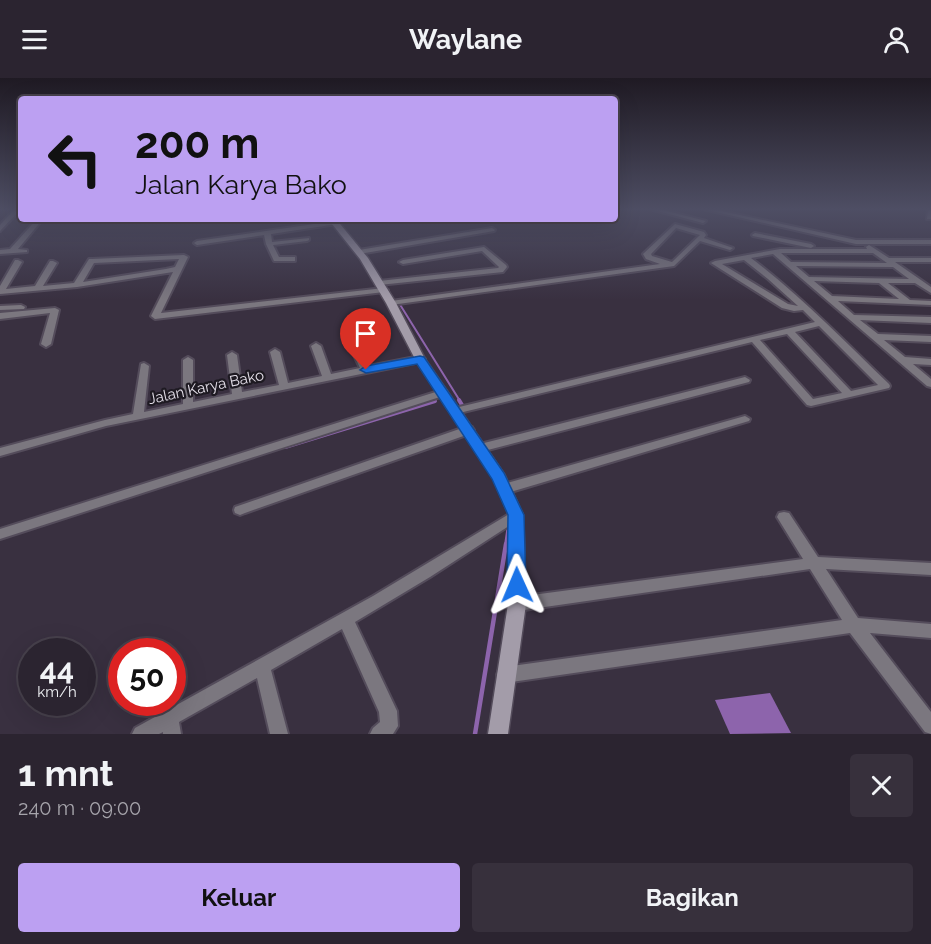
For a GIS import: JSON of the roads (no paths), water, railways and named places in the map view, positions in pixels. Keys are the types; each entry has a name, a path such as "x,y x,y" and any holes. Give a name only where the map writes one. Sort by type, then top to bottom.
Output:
{"main road":[{"path":"349,240 384,292 420,359 480,448 516,515 517,604 498,734"}],"street":[{"path":"12,252 23,240"},
{"path":"197,243 221,240"},
{"path":"268,240 277,259 292,259"},
{"path":"269,244 302,240"},
{"path":"359,252 434,240"},
{"path":"661,240 646,254 668,264"},
{"path":"77,285 92,261 184,257 155,316 668,264 677,262 698,240"},
{"path":"701,240 730,248"},
{"path":"779,240 838,251"},
{"path":"838,240 869,247 916,248"},
{"path":"802,306 794,309 788,308 715,263 776,252 838,251 931,242"},
{"path":"869,247 931,291"},
{"path":"384,292 433,277 500,270 503,265 484,249 403,262"},
{"path":"0,252 26,251"},
{"path":"776,252 931,384"},
{"path":"745,257 772,278 885,385 811,403 754,339"},
{"path":"420,260 433,277"},
{"path":"919,260 931,268"},
{"path":"790,264 889,263 931,260"},
{"path":"0,292 18,262"},
{"path":"38,288 53,263"},
{"path":"0,292 77,285 178,268"},
{"path":"746,282 772,278"},
{"path":"808,279 916,281"},
{"path":"843,280 852,286"},
{"path":"880,280 907,301"},
{"path":"860,293 868,300"},
{"path":"829,298 931,303"},
{"path":"0,308 32,307 56,312 46,344"},
{"path":"0,316 51,310"},
{"path":"852,317 931,320"},
{"path":"455,411 821,323"},
{"path":"789,331 849,394"},
{"path":"349,336 366,370"},
{"path":"875,336 931,339"},
{"path":"316,346 327,377"},
{"path":"275,352 284,386"},
{"path":"232,355 237,396"},
{"name":"Jalan Karya Bako","path":"0,452 105,423 420,359"},
{"path":"188,360 188,405"},
{"path":"903,360 931,362"},
{"path":"138,416 144,366"},
{"path":"480,448 745,380"},
{"path":"0,534 442,393"},
{"path":"504,489 745,419"},
{"path":"240,510 468,430"},
{"path":"141,734 171,726 262,666 346,620 486,537 516,515"},
{"path":"784,517 854,625 931,726"},
{"path":"517,604 814,563 931,569"},
{"path":"346,620 388,711 389,726 379,734"},
{"path":"505,675 854,625 931,631"},
{"path":"262,666 279,734"}],"waterway":[{"path":"399,303 460,401"},
{"path":"459,400 462,405"},
{"path":"285,447 435,401"},
{"path":"506,545 509,525"},
{"path":"475,734 506,544"}]}
